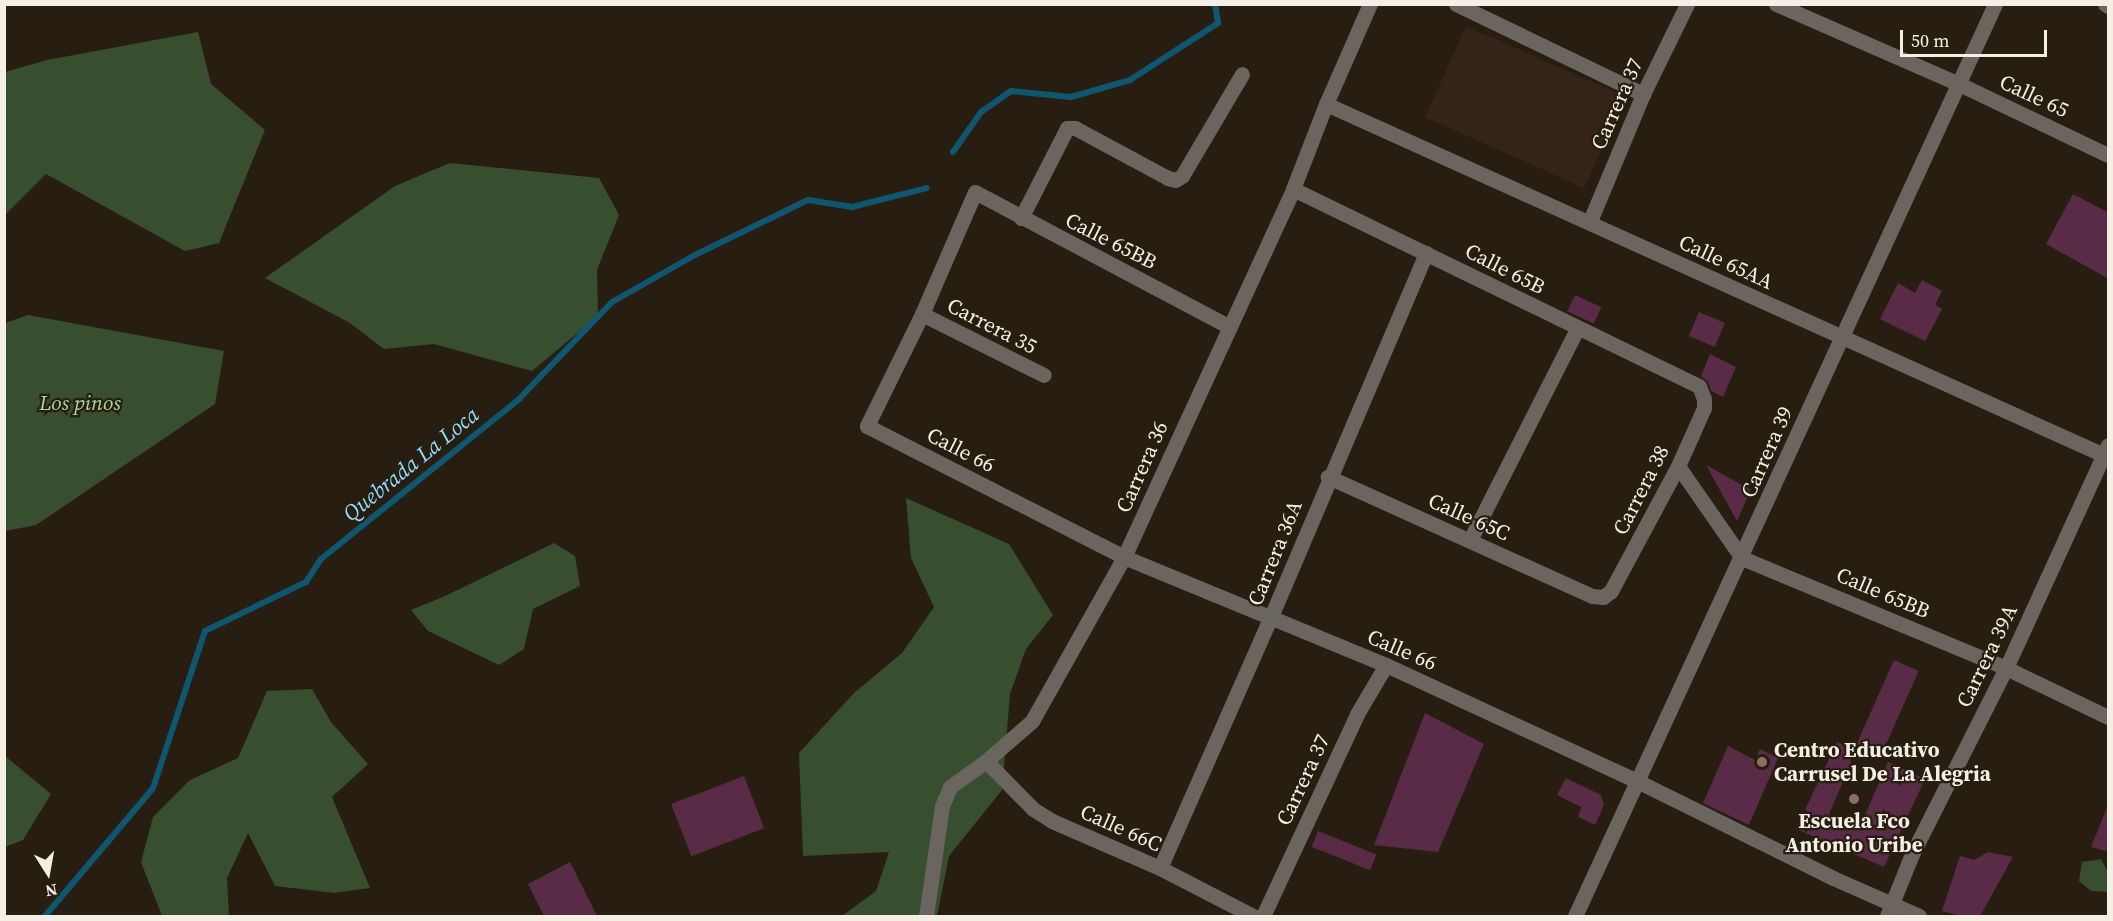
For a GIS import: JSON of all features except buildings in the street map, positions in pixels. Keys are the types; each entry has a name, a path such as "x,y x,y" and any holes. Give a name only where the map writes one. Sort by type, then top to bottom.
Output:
{"street":[{"name":"Carrera 36","path":"926,916 942,806 950,787 986,761 1032,721 1124,557 1228,326 1293,189 1326,104 1370,4"},
{"path":"1456,4 1642,94"},
{"name":"Carrera 37","path":"1590,221 1642,94 1688,4"},
{"name":"Calle 65","path":"1776,4 1957,83 2109,155"},
{"name":"Carrera 39","path":"1575,916 1635,780 1742,558 1995,4"},
{"path":"1021,218 1067,128 1075,128 1168,178 1175,180 1182,176 1242,74"},
{"name":"Calle 65AA","path":"1326,104 1590,221 1841,338 2107,453"},
{"name":"Calle 65B","path":"1293,189 1577,329 1699,386"},
{"name":"Calle 65BB","path":"975,192 1228,326"},
{"name":"Carrera 35","path":"867,426 922,314 975,192"},
{"name":"Carrera 36A","path":"1160,868 1270,619 1426,253"},
{"name":"Carrera 35","path":"922,314 1044,375"},
{"path":"1470,540 1577,329"},
{"name":"Carrera 38","path":"1592,596 1603,597 1611,591 1678,466 1704,408 1704,399 1699,386"},
{"name":"Calle 66","path":"867,426 1124,557 1386,665 1635,780 1833,878 1889,910 1918,916"},
{"name":"Carrera 39A","path":"1889,910 1911,854 2006,668 2107,453"},
{"path":"1678,466 1742,558"},
{"name":"Calle 65C","path":"1329,477 1592,596"},
{"name":"Calle 65BB","path":"1742,558 2006,668 2109,717"},
{"name":"Carrera 37","path":"1263,916 1358,714 1386,665"},
{"name":"Calle 66C","path":"986,761 1033,809 1052,821 1160,868 1253,916"}],"shaded area":[{"path":"1466,26 1625,97 1584,188 1425,117"}],"green space":[{"path":"198,32 211,84 265,130 219,243 185,251 46,174 5,215 5,72 47,60"},
{"path":"450,163 599,178 619,215 597,270 598,316 532,371 434,344 384,349 350,323 265,278 395,186"},
{"name":"Los pinos","path":"28,315 224,351 215,404 36,525 5,531 5,323"},
{"path":"906,498 1009,544 1053,615 1026,649 1010,694 1002,790 949,856 937,916 842,916 876,891 889,852 803,856 799,753 854,693 902,653 934,607 911,558"},
{"path":"554,543 575,556 580,586 533,609 524,649 499,665 428,631 411,610 443,597"},
{"path":"312,689 331,722 368,764 332,797 370,888 334,893 275,886 248,833 227,878 229,916 162,916 141,862 153,817 190,780 238,758 267,691"},
{"path":"5,756 51,794 23,840 5,847"},
{"path":"2101,859 2108,872 2108,892 2091,891 2079,881 2082,862"}],"waterway":[{"name":"Quebrada La Loca","path":"953,152 981,112 1011,91 1071,97 1130,80 1218,23 1215,4"},
{"name":"Quebrada La Loca","path":"45,916 153,788 205,631 306,582 321,559 519,399 612,302 695,255 808,200 852,207 927,188"}],"place":[{"name":"Centro Educativo Carrusel De La Alegria","path":"1762,762"},
{"name":"Escuela Fco Antonio Uribe","path":"1854,799"}]}
